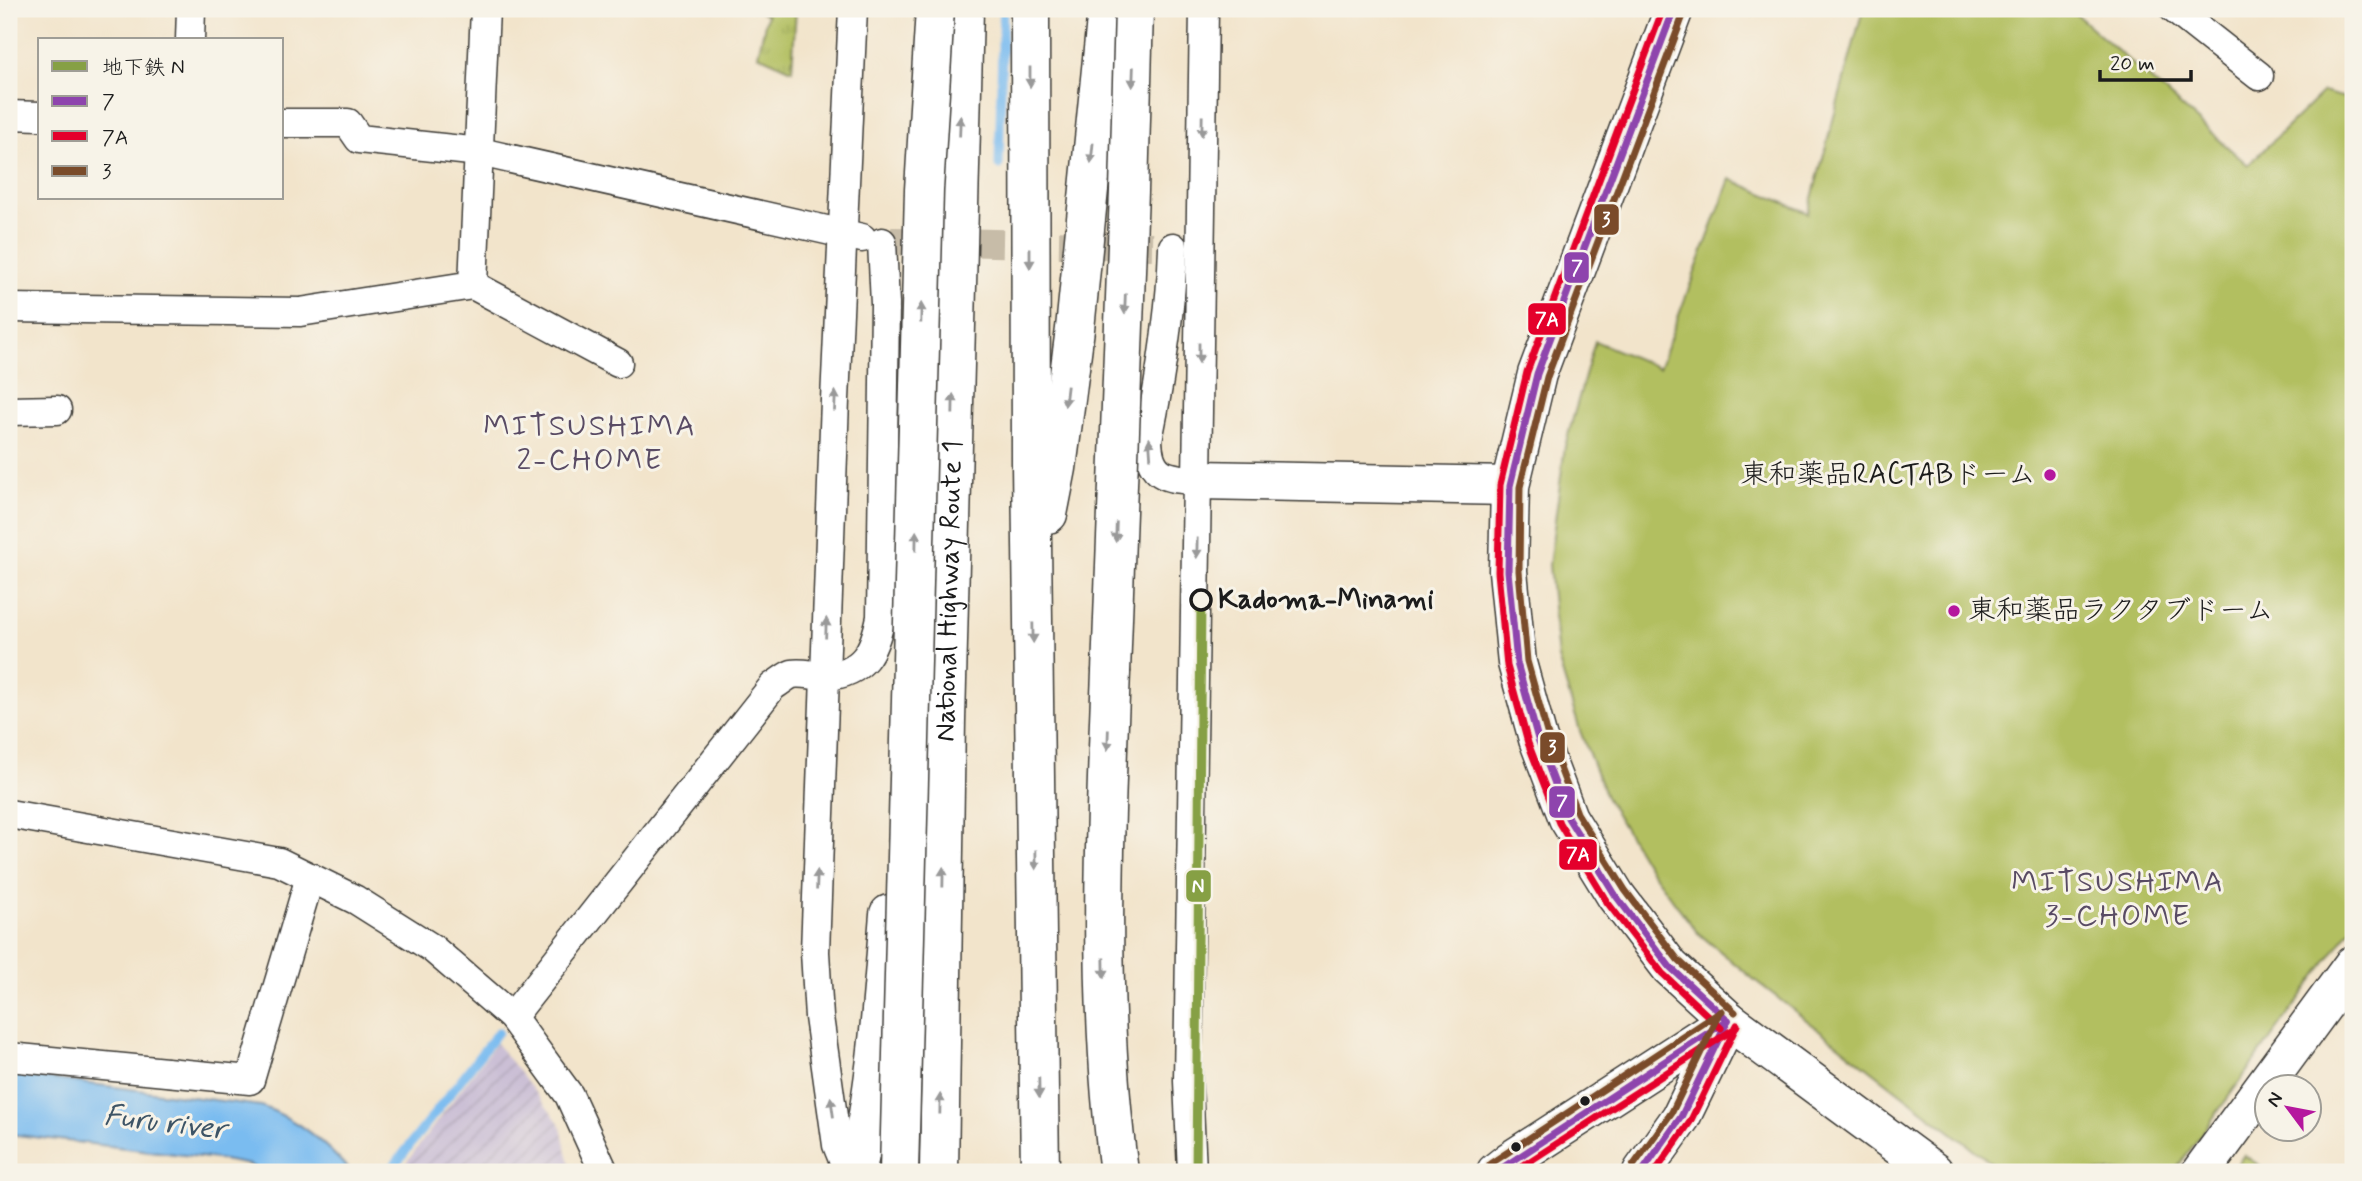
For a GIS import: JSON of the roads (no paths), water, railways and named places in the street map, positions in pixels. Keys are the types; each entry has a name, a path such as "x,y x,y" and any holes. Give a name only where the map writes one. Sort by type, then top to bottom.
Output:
{"main road":[{"path":"915,9 917,39 955,293"},
{"path":"899,1172 924,190 935,9"},
{"name":"National Highway Route 1","path":"939,1172 955,293 964,9"},
{"path":"1030,9 1032,588 1040,1172"},
{"path":"1119,1172 1105,1008 1103,884 1134,9"},
{"path":"1674,9 1537,374 1510,486 1508,571 1517,663 1538,739 1569,818 1616,896 1671,967 1728,1020 1934,1172"},
{"path":"1032,588 1059,455 1075,329 1106,23"},
{"path":"1198,480 1510,486"},
{"path":"847,1159 862,1149 880,1033 915,585"},
{"path":"2201,1172 2353,965"},
{"path":"1496,1172 1728,1020"},
{"path":"1642,1172 1681,1117 1728,1020"}],"street":[{"path":"190,38 191,9"},
{"path":"472,285 485,9"},
{"path":"848,1172 819,1017 815,952 835,400 853,9"},
{"path":"1198,480 1177,480 1163,475 1153,467 1148,440 1169,323 1175,247 1204,9"},
{"path":"2174,9 2259,76"},
{"path":"9,114 38,116"},
{"path":"284,123 348,123 359,139 480,152 844,235 886,241 881,617 870,652 860,665 846,673 825,676 791,674 773,687 512,1017"},
{"path":"1175,247 1198,480 1188,1081 1192,1172"},
{"path":"9,308 300,312 472,285 618,363"},
{"path":"9,411 57,410"},
{"path":"9,814 279,862 356,900 432,948 512,1017 569,1095 604,1172"},
{"path":"9,1057 250,1080 310,877"},
{"path":"822,1172 847,1159"}],"water":[{"name":"Furu river","path":"9,1070 37,1077 261,1106 310,1133 351,1172 262,1172 250,1165 217,1159 9,1134"}],"waterway":[{"path":"999,165 1003,9"},
{"path":"389,1172 498,1032"}],"tunnel":[{"path":"891,241 1152,246"}],"metro line":[{"name":"N","path":"1196,1172 1201,600"}],"place":[{"name":"東和薬品RACTABドーム","path":"2050,475"},
{"name":"Kadoma-Minami","path":"1201,600"},
{"name":"東和薬品ラクタブドーム","path":"1954,611"}],"district":[{"name":"MITSUSHIMA 2-CHOME","path":"590,443"},
{"name":"MITSUSHIMA 3-CHOME","path":"2118,899"}]}
